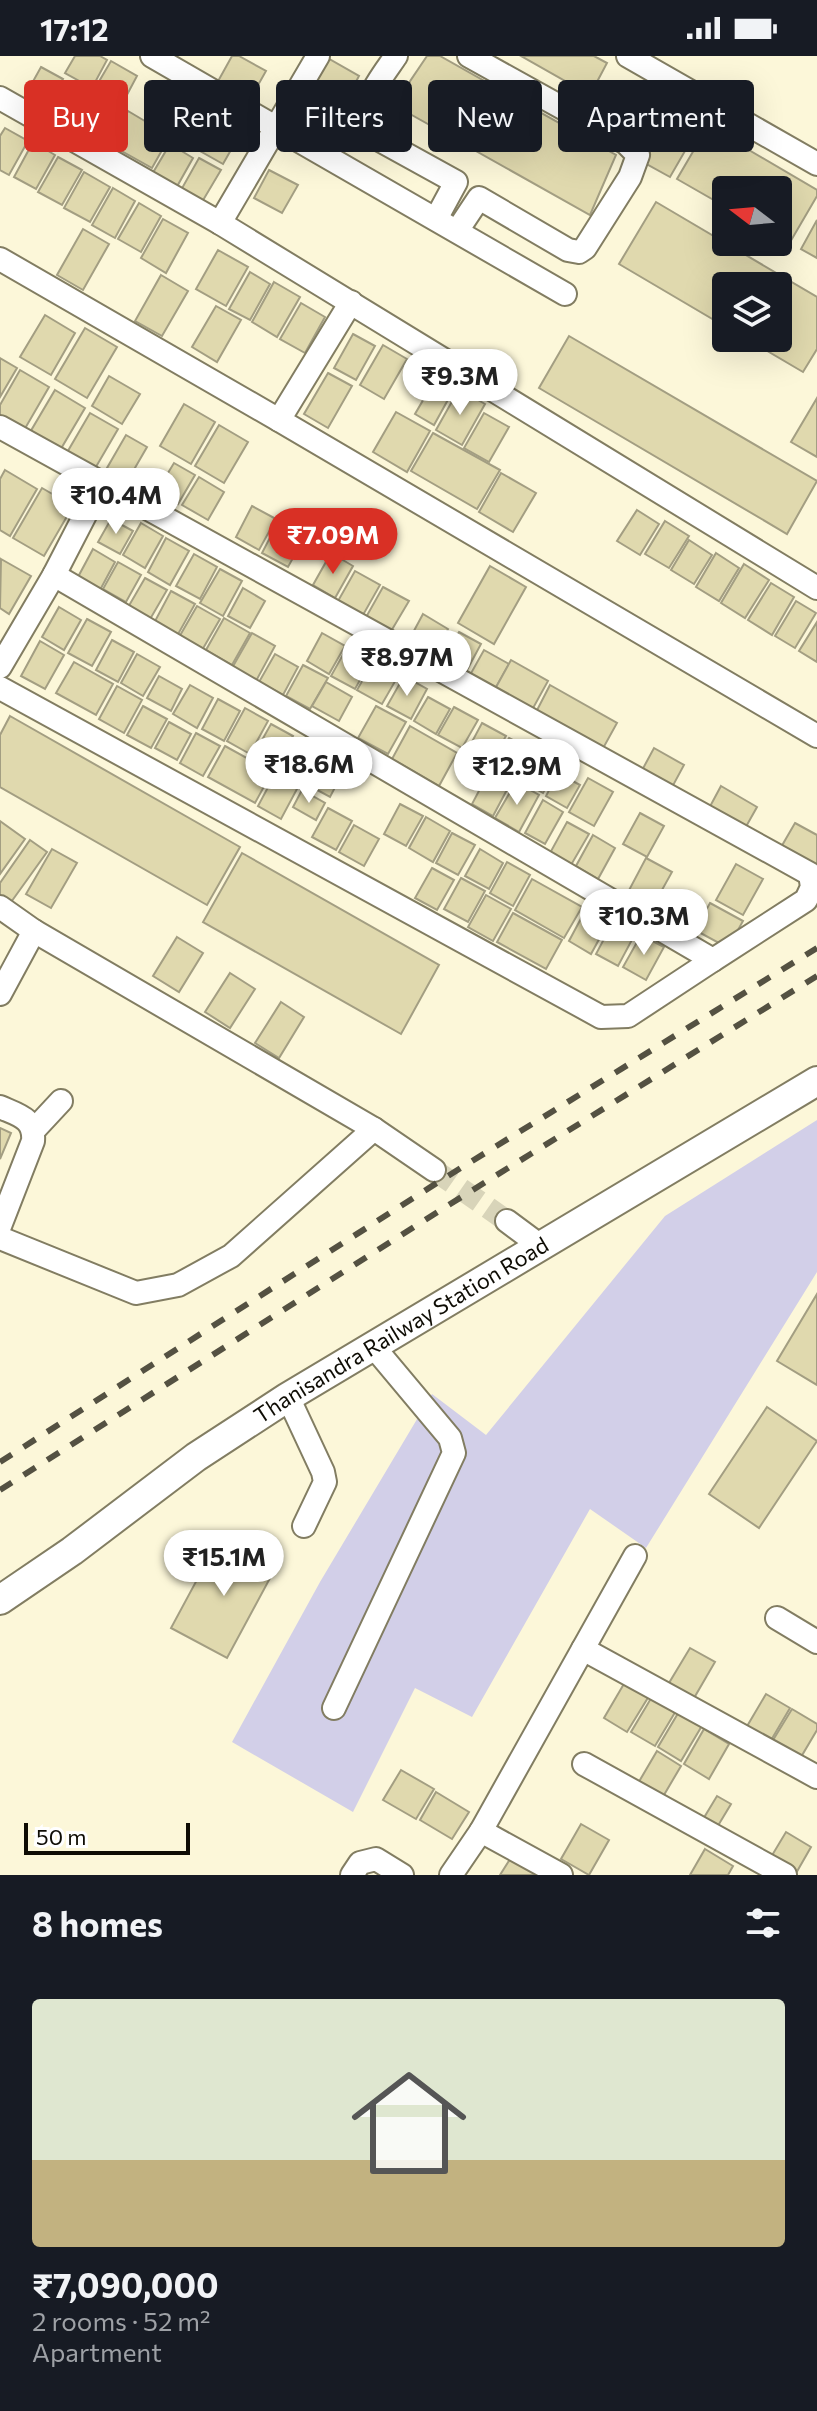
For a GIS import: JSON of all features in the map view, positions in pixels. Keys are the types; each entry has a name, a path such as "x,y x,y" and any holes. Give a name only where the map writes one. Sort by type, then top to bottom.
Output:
{"street":[{"path":"152,56 276,126"},
{"path":"304,80 318,56"},
{"path":"396,56 377,85 364,113 363,124 369,134 456,182 436,219"},
{"path":"457,231 479,198 568,250 579,252 585,248 630,177 638,155 626,143 469,56"},
{"path":"628,56 817,164"},
{"path":"0,98 220,223 817,588"},
{"path":"220,223 276,129"},
{"path":"320,152 565,294"},
{"path":"0,259 817,736"},
{"path":"279,420 351,302"},
{"path":"0,427 810,874 812,887 806,900 628,1016 601,1017 0,688"},
{"path":"0,667 8,635 54,575 101,484"},
{"path":"54,575 713,960"},
{"path":"0,907 34,931 374,1129 434,1170"},
{"path":"1,988 34,931"},
{"name":"Thanisandra Railway Station Road","path":"0,1600 72,1551 196,1457 288,1397 817,1081"},
{"path":"34,1130 61,1101"},
{"path":"0,1107 27,1119 34,1130 33,1141 0,1226"},
{"path":"0,1238 136,1293 178,1285 231,1256 374,1129"},
{"path":"507,1221 542,1247"},
{"path":"334,1708 454,1453 450,1438 373,1346"},
{"path":"288,1397 325,1482 304,1526"},
{"path":"451,1875 481,1831 635,1556"},
{"path":"777,1618 817,1642"},
{"path":"583,1649 817,1777"},
{"path":"584,1764 785,1875"},
{"path":"481,1831 561,1875"},
{"path":"352,1875 360,1863 376,1859 402,1875"}],"shaded area":[{"path":"817,1120 817,1272 646,1548 590,1509 472,1717 415,1688 353,1812 232,1742 320,1582 432,1394 486,1435 665,1216"}],"building":[{"path":"75,56 100,56 107,60 96,80 78,80 65,73"},
{"path":"232,56 239,56 266,71 260,82 219,80"},
{"path":"324,56 359,76 357,80 311,80"},
{"path":"427,56 440,56 483,80 428,80 428,124 412,115 411,80"},
{"path":"521,56 594,56 607,63 598,80 563,80"},
{"path":"111,61 137,76 128,93 128,80 100,80"},
{"path":"41,67 63,79 62,80 34,80"},
{"path":"128,111 144,121 144,152 161,152 152,168 123,152 128,152"},
{"path":"542,113 558,122 558,152 611,152 616,155 590,215 478,152 542,152"},
{"path":"5,128 24,139 24,148 9,175 0,170 0,136"},
{"path":"28,152 50,152 55,155 36,189 14,177"},
{"path":"165,152 183,152 193,158 175,190 151,176"},
{"path":"202,152 230,152 223,164"},
{"path":"649,152 684,152 670,177 643,162"},
{"path":"693,152 752,152 817,190 817,196 792,239 792,176 712,176 712,199 677,179"},
{"path":"58,157 82,170 62,205 38,192"},
{"path":"199,158 221,170 202,202 181,190"},
{"path":"269,170 298,185 282,213 254,198"},
{"path":"84,172 110,187 90,222 64,208"},
{"path":"113,188 135,201 115,238 92,225"},
{"path":"656,202 712,235 712,256 748,256 775,272 712,272 712,319 619,264"},
{"path":"139,203 161,216 141,252 118,239"},
{"path":"163,219 188,233 166,273 141,258"},
{"path":"817,220 817,258 801,249"},
{"path":"83,229 109,244 83,290 57,275"},
{"path":"218,250 248,267 226,306 196,289"},
{"path":"250,272 270,284 250,320 229,309"},
{"path":"161,275 188,291 162,336 135,321"},
{"path":"274,282 300,297 277,337 252,322"},
{"path":"792,282 817,297 817,349 803,372 769,352 792,352"},
{"path":"301,303 325,317 305,353 280,339"},
{"path":"216,306 241,320 217,362 192,347"},
{"path":"45,315 75,333 51,375 20,357"},
{"path":"85,328 117,347 87,398 55,379"},
{"path":"353,334 375,346 356,380 334,368"},
{"path":"569,336 817,481 787,534 539,388"},
{"path":"383,345 407,359 384,399 360,385"},
{"path":"0,358 17,368 0,397"},
{"path":"20,370 49,387 23,432 0,419 0,405"},
{"path":"328,373 352,386 328,428 304,414"},
{"path":"109,376 140,394 122,424 92,406"},
{"path":"432,385 450,396 434,425 415,414"},
{"path":"459,389 485,404 462,445 436,430"},
{"path":"55,390 85,408 59,452 29,434"},
{"path":"817,398 817,457 791,442"},
{"path":"184,404 215,422 191,464 160,446"},
{"path":"396,412 430,431 407,472 373,452"},
{"path":"90,413 118,429 93,472 65,456"},
{"path":"484,413 509,427 489,462 464,448"},
{"path":"219,425 248,442 224,483 195,466"},
{"path":"433,433 500,470 477,509 411,471"},
{"path":"126,435 147,447 128,480 107,468"},
{"path":"174,463 195,475 178,504 157,491"},
{"path":"5,470 37,489 10,536 0,530 0,479"},
{"path":"501,473 536,493 513,532 479,512"},
{"path":"199,477 224,492 208,520 182,505"},
{"path":"42,488 73,506 44,556 13,538"},
{"path":"252,506 276,519 259,550 236,537"},
{"path":"637,510 659,524 640,555 617,541"},
{"path":"111,519 133,531 120,554 98,542"},
{"path":"665,521 689,536 669,568 645,554"},
{"path":"141,523 163,536 145,568 123,555"},
{"path":"277,524 304,538 288,567 262,553"},
{"path":"166,538 189,551 170,585 148,572"},
{"path":"689,540 712,555 694,584 671,570"},
{"path":"93,549 115,562 100,590 78,577"},
{"path":"331,553 353,566 335,598 313,585"},
{"path":"716,553 739,568 719,601 696,587"},
{"path":"194,554 217,567 200,599 176,586"},
{"path":"1,559 31,576 9,614 0,608"},
{"path":"118,562 141,575 126,602 103,589"},
{"path":"744,564 769,580 745,618 721,603"},
{"path":"490,566 526,587 494,644 458,623"},
{"path":"220,569 242,581 223,616 200,603"},
{"path":"355,571 380,585 363,615 338,601"},
{"path":"145,578 167,590 149,621 127,609"},
{"path":"771,583 794,597 772,635 748,620"},
{"path":"383,587 409,601 390,633 365,619"},
{"path":"243,588 265,601 250,628 228,616"},
{"path":"171,591 195,604 177,636 154,623"},
{"path":"796,601 816,613 795,648 775,636"},
{"path":"197,606 220,619 201,652 178,639"},
{"path":"59,607 81,620 64,650 42,637"},
{"path":"423,614 448,629 434,654 409,640"},
{"path":"224,618 250,633 232,665 206,650"},
{"path":"87,619 111,632 92,666 68,653"},
{"path":"817,622 817,662 799,651"},
{"path":"459,632 481,644 466,672 443,660"},
{"path":"252,633 275,646 256,681 232,668"},
{"path":"322,633 345,646 329,674 307,661"},
{"path":"112,640 134,652 118,682 96,670"},
{"path":"40,641 64,655 45,689 21,676"},
{"path":"350,642 374,655 355,689 331,676"},
{"path":"484,650 509,664 495,689 470,675"},
{"path":"137,654 160,667 143,696 121,683"},
{"path":"275,654 298,667 283,695 259,682"},
{"path":"376,657 401,671 382,704 357,690"},
{"path":"511,660 548,681 532,710 495,689"},
{"path":"74,662 113,684 96,715 56,693"},
{"path":"303,665 328,678 310,709 286,696"},
{"path":"159,676 182,689 171,711 147,698"},
{"path":"404,676 427,689 411,719 387,706"},
{"path":"326,682 352,697 339,721 312,706"},
{"path":"190,685 213,698 197,728 173,714"},
{"path":"550,685 617,723 601,752 535,714"},
{"path":"117,686 142,700 124,733 99,719"},
{"path":"428,697 450,709 436,734 414,721"},
{"path":"218,699 240,711 224,741 202,729"},
{"path":"143,706 167,719 151,748 127,735"},
{"path":"376,706 406,722 388,754 358,738"},
{"path":"454,707 478,720 462,748 438,735"},
{"path":"245,708 268,721 250,754 227,741"},
{"path":"10,716 240,847 207,905 0,787 0,735"},
{"path":"169,722 191,734 177,760 155,748"},
{"path":"482,723 506,736 489,766 466,753"},
{"path":"271,724 293,736 275,769 253,756"},
{"path":"410,726 457,753 439,786 392,759"},
{"path":"196,733 220,746 203,776 180,763"},
{"path":"509,738 529,749 512,780 491,769"},
{"path":"296,743 318,756 302,785 279,772"},
{"path":"225,746 272,772 255,803 208,777"},
{"path":"654,748 684,765 670,791 640,774"},
{"path":"531,752 558,766 543,793 517,778"},
{"path":"321,762 342,774 330,797 308,785"},
{"path":"489,772 510,784 493,816 472,804"},
{"path":"558,773 580,785 567,808 546,796"},
{"path":"274,776 297,789 281,819 258,806"},
{"path":"588,778 613,792 594,826 569,812"},
{"path":"516,782 539,795 519,832 495,818"},
{"path":"721,786 757,807 743,832 707,812"},
{"path":"302,790 325,803 316,820 293,807"},
{"path":"543,800 563,812 545,844 525,833"},
{"path":"400,804 423,816 406,846 384,834"},
{"path":"328,808 352,821 336,850 312,837"},
{"path":"640,813 664,826 647,857 623,844"},
{"path":"426,817 450,831 433,862 409,848"},
{"path":"0,821 25,839 0,874"},
{"path":"567,822 589,834 571,865 550,853"},
{"path":"795,823 817,835 817,870 780,849"},
{"path":"354,825 379,839 364,866 339,852"},
{"path":"452,833 475,845 458,875 436,863"},
{"path":"593,835 615,848 598,879 576,866"},
{"path":"30,840 47,852 9,905 0,899 0,883"},
{"path":"52,849 77,863 51,908 26,894"},
{"path":"480,849 503,863 489,889 465,876"},
{"path":"242,853 439,965 401,1034 203,922"},
{"path":"646,858 672,872 652,908 627,894"},
{"path":"507,862 530,875 513,906 490,893"},
{"path":"736,864 763,879 743,915 716,900"},
{"path":"432,868 454,880 437,910 415,898"},
{"path":"461,878 485,891 468,922 444,909"},
{"path":"532,879 582,907 564,938 515,910"},
{"path":"486,895 511,909 493,941 468,927"},
{"path":"710,903 743,921 728,948 695,930"},
{"path":"586,909 609,921 591,954 569,941"},
{"path":"513,913 562,940 546,969 497,942"},
{"path":"612,924 634,936 618,966 596,954"},
{"path":"641,935 664,947 646,980 623,967"},
{"path":"177,937 203,953 179,992 153,976"},
{"path":"230,973 255,989 230,1028 205,1012"},
{"path":"281,1002 304,1017 279,1058 255,1043"},
{"path":"0,1128 11,1133 0,1159"},
{"path":"817,1294 817,1385 777,1361"},
{"path":"767,1407 817,1441 759,1528 709,1494"},
{"path":"220,1537 276,1567 227,1658 171,1628"},
{"path":"690,1648 715,1662 694,1698 669,1683"},
{"path":"625,1682 649,1696 627,1732 604,1718"},
{"path":"766,1694 790,1708 770,1742 746,1728"},
{"path":"653,1695 677,1709 655,1746 631,1732"},
{"path":"792,1709 817,1724 817,1730 798,1762 770,1745"},
{"path":"680,1710 703,1724 681,1761 658,1747"},
{"path":"704,1729 729,1744 709,1779 684,1764"},
{"path":"657,1751 681,1766 661,1800 637,1785"},
{"path":"401,1770 434,1789 416,1819 383,1800"},
{"path":"436,1792 469,1812 452,1839 420,1820"},
{"path":"717,1796 731,1804 716,1829 702,1821"},
{"path":"581,1824 609,1840 589,1875 561,1859"},
{"path":"786,1832 811,1847 795,1875 768,1862"},
{"path":"705,1849 733,1866 728,1875 690,1875"},
{"path":"512,1856 544,1875 500,1875"}],"tunnel":[{"path":"434,1170 507,1221"}],"railway":[{"path":"0,1462 443,1179 817,948"},
{"path":"0,1490 817,976"}]}
